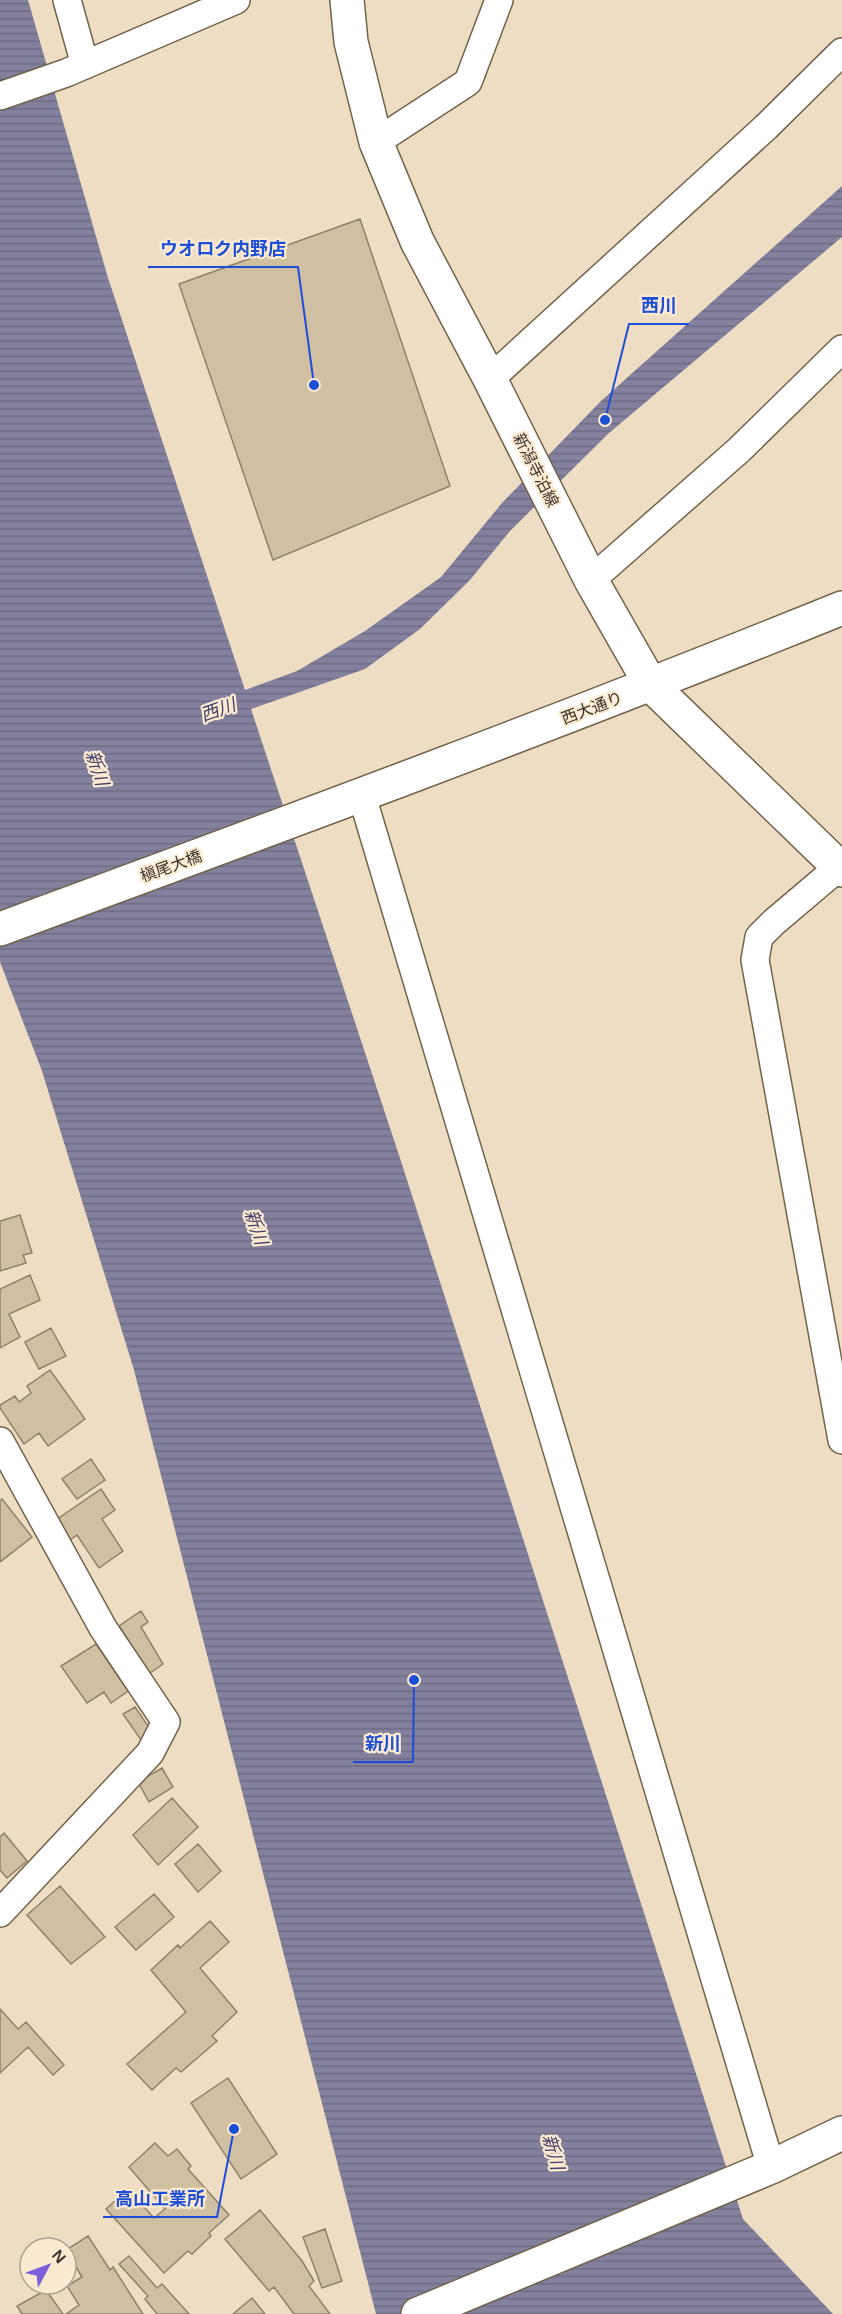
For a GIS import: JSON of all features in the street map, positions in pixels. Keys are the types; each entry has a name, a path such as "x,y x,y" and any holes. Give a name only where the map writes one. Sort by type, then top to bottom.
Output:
{"street":[{"path":"67,0 76,69"},
{"path":"0,96 76,69 236,0"},
{"name":"新潟寺泊線","path":"347,0 351,42 376,142 417,241 490,379 591,580 651,686 841,869"},
{"path":"376,142 468,82 499,0"},
{"path":"490,379 757,135 842,52"},
{"path":"591,580 739,450 842,349"},
{"name":"西大通り","path":"352,800 651,686 842,608"},
{"path":"352,800 771,2167"},
{"name":"槇尾大橋","path":"0,929 352,800"},
{"path":"841,869 774,922 759,937 755,960 842,1440"},
{"path":"0,1441 104,1628 166,1722 150,1753 0,1913"},
{"path":"418,2314 771,2167 842,2133"}],"water":[{"path":"0,0 28,0 108,278 245,690 297,671 365,631 441,577 502,503 601,401 842,186 842,237 609,433 510,531 470,580 420,629 365,669 251,709 397,1149 743,2219 833,2314 376,2314 134,1370 42,1071 0,962"}],"building":[{"path":"360,219 450,486 273,560 179,284"},
{"path":"20,1215 32,1253 23,1255 26,1263 0,1271 0,1221"},
{"path":"30,1275 40,1300 9,1314 20,1337 0,1348 0,1289"},
{"path":"51,1328 66,1356 39,1369 25,1342"},
{"path":"50,1370 85,1419 48,1446 39,1433 24,1444 0,1405 15,1396 19,1402 31,1393 27,1386"},
{"path":"91,1459 105,1480 77,1499 62,1479"},
{"path":"101,1489 115,1510 102,1519 123,1551 99,1568 77,1535 70,1540 56,1520"},
{"path":"2,1499 32,1537 0,1562 0,1500"},
{"path":"141,1611 148,1622 141,1627 163,1664 150,1673 119,1626"},
{"path":"96,1644 128,1691 111,1703 104,1692 87,1703 61,1666"},
{"path":"135,1707 152,1732 141,1740 123,1714"},
{"path":"162,1768 173,1787 149,1802 138,1782"},
{"path":"172,1798 198,1827 158,1865 133,1835"},
{"path":"4,1833 27,1861 7,1878 0,1870 0,1837"},
{"path":"198,1844 221,1871 198,1892 175,1864"},
{"path":"60,1886 105,1937 71,1964 27,1915"},
{"path":"154,1894 174,1917 136,1950 115,1927"},
{"path":"210,1921 229,1942 200,1968 237,2012 212,2036 217,2041 181,2072 176,2068 152,2090 127,2064 186,2012 151,1970 178,1945 180,1948"},
{"path":"0,2009 18,2029 26,2022 64,2065 53,2075 28,2047 0,2073"},
{"path":"228,2078 277,2154 241,2179 191,2103"},
{"path":"155,2143 168,2156 177,2149 191,2166 188,2169 229,2215 209,2233 211,2236 192,2254 188,2251 164,2273 106,2209 128,2189 154,2218 165,2209 129,2167"},
{"path":"260,2210 302,2261 314,2281 309,2286 330,2314 294,2314 274,2287 269,2291 225,2239"},
{"path":"325,2229 342,2281 322,2288 303,2237"},
{"path":"88,2236 110,2270 113,2267 143,2314 66,2314 79,2305 73,2296 78,2296 78,2279 82,2277 78,2270 78,2242"},
{"path":"129,2256 157,2288 162,2284 189,2314 157,2314 145,2299 148,2296 119,2264"},
{"path":"35,2296 50,2296 63,2314 22,2314 17,2306"},
{"path":"252,2298 265,2314 233,2314"}],"place":[{"name":"ウオロク内野店","path":"314,385"},
{"name":"西川","path":"605,420"},
{"name":"新川","path":"414,1680"},
{"name":"高山工業所","path":"234,2129"}]}
